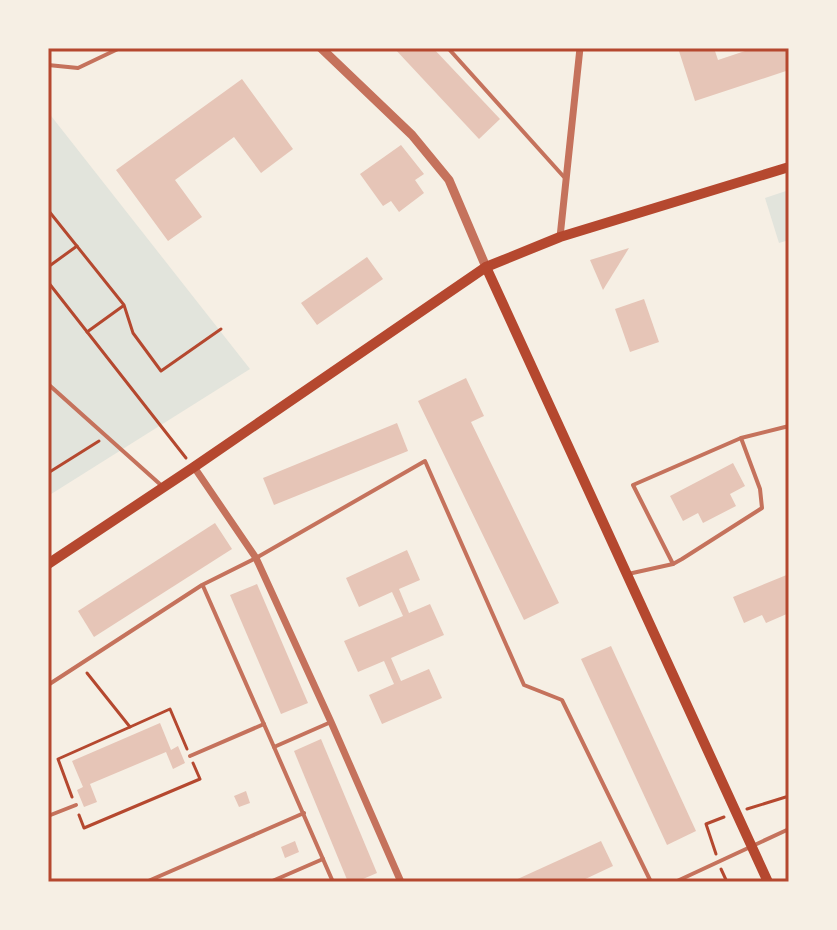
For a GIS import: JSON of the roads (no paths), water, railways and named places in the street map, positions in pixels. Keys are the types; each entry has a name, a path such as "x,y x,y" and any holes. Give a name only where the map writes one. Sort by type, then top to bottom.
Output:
{"main road":[{"path":"48,564 486,267 560,237 789,167"},
{"path":"486,267 768,882"}],"street":[{"path":"321,48 412,135 449,180 486,267"},
{"path":"560,237 580,48"},
{"path":"194,467 256,558 401,882"}],"lane":[{"path":"48,65 78,68 120,48"},
{"path":"448,48 565,178"},
{"path":"48,384 163,487"},
{"path":"673,564 633,485 741,438 789,426"},
{"path":"626,574 673,564 762,508 760,489 741,438"},
{"path":"48,685 202,585 256,558 425,461 524,685 562,700 651,882"},
{"path":"202,585 333,882"},
{"path":"274,747 331,722"},
{"path":"190,756 264,724"},
{"path":"48,816 76,805"},
{"path":"146,882 304,813"},
{"path":"675,882 789,829"},
{"path":"270,882 323,859"}]}
